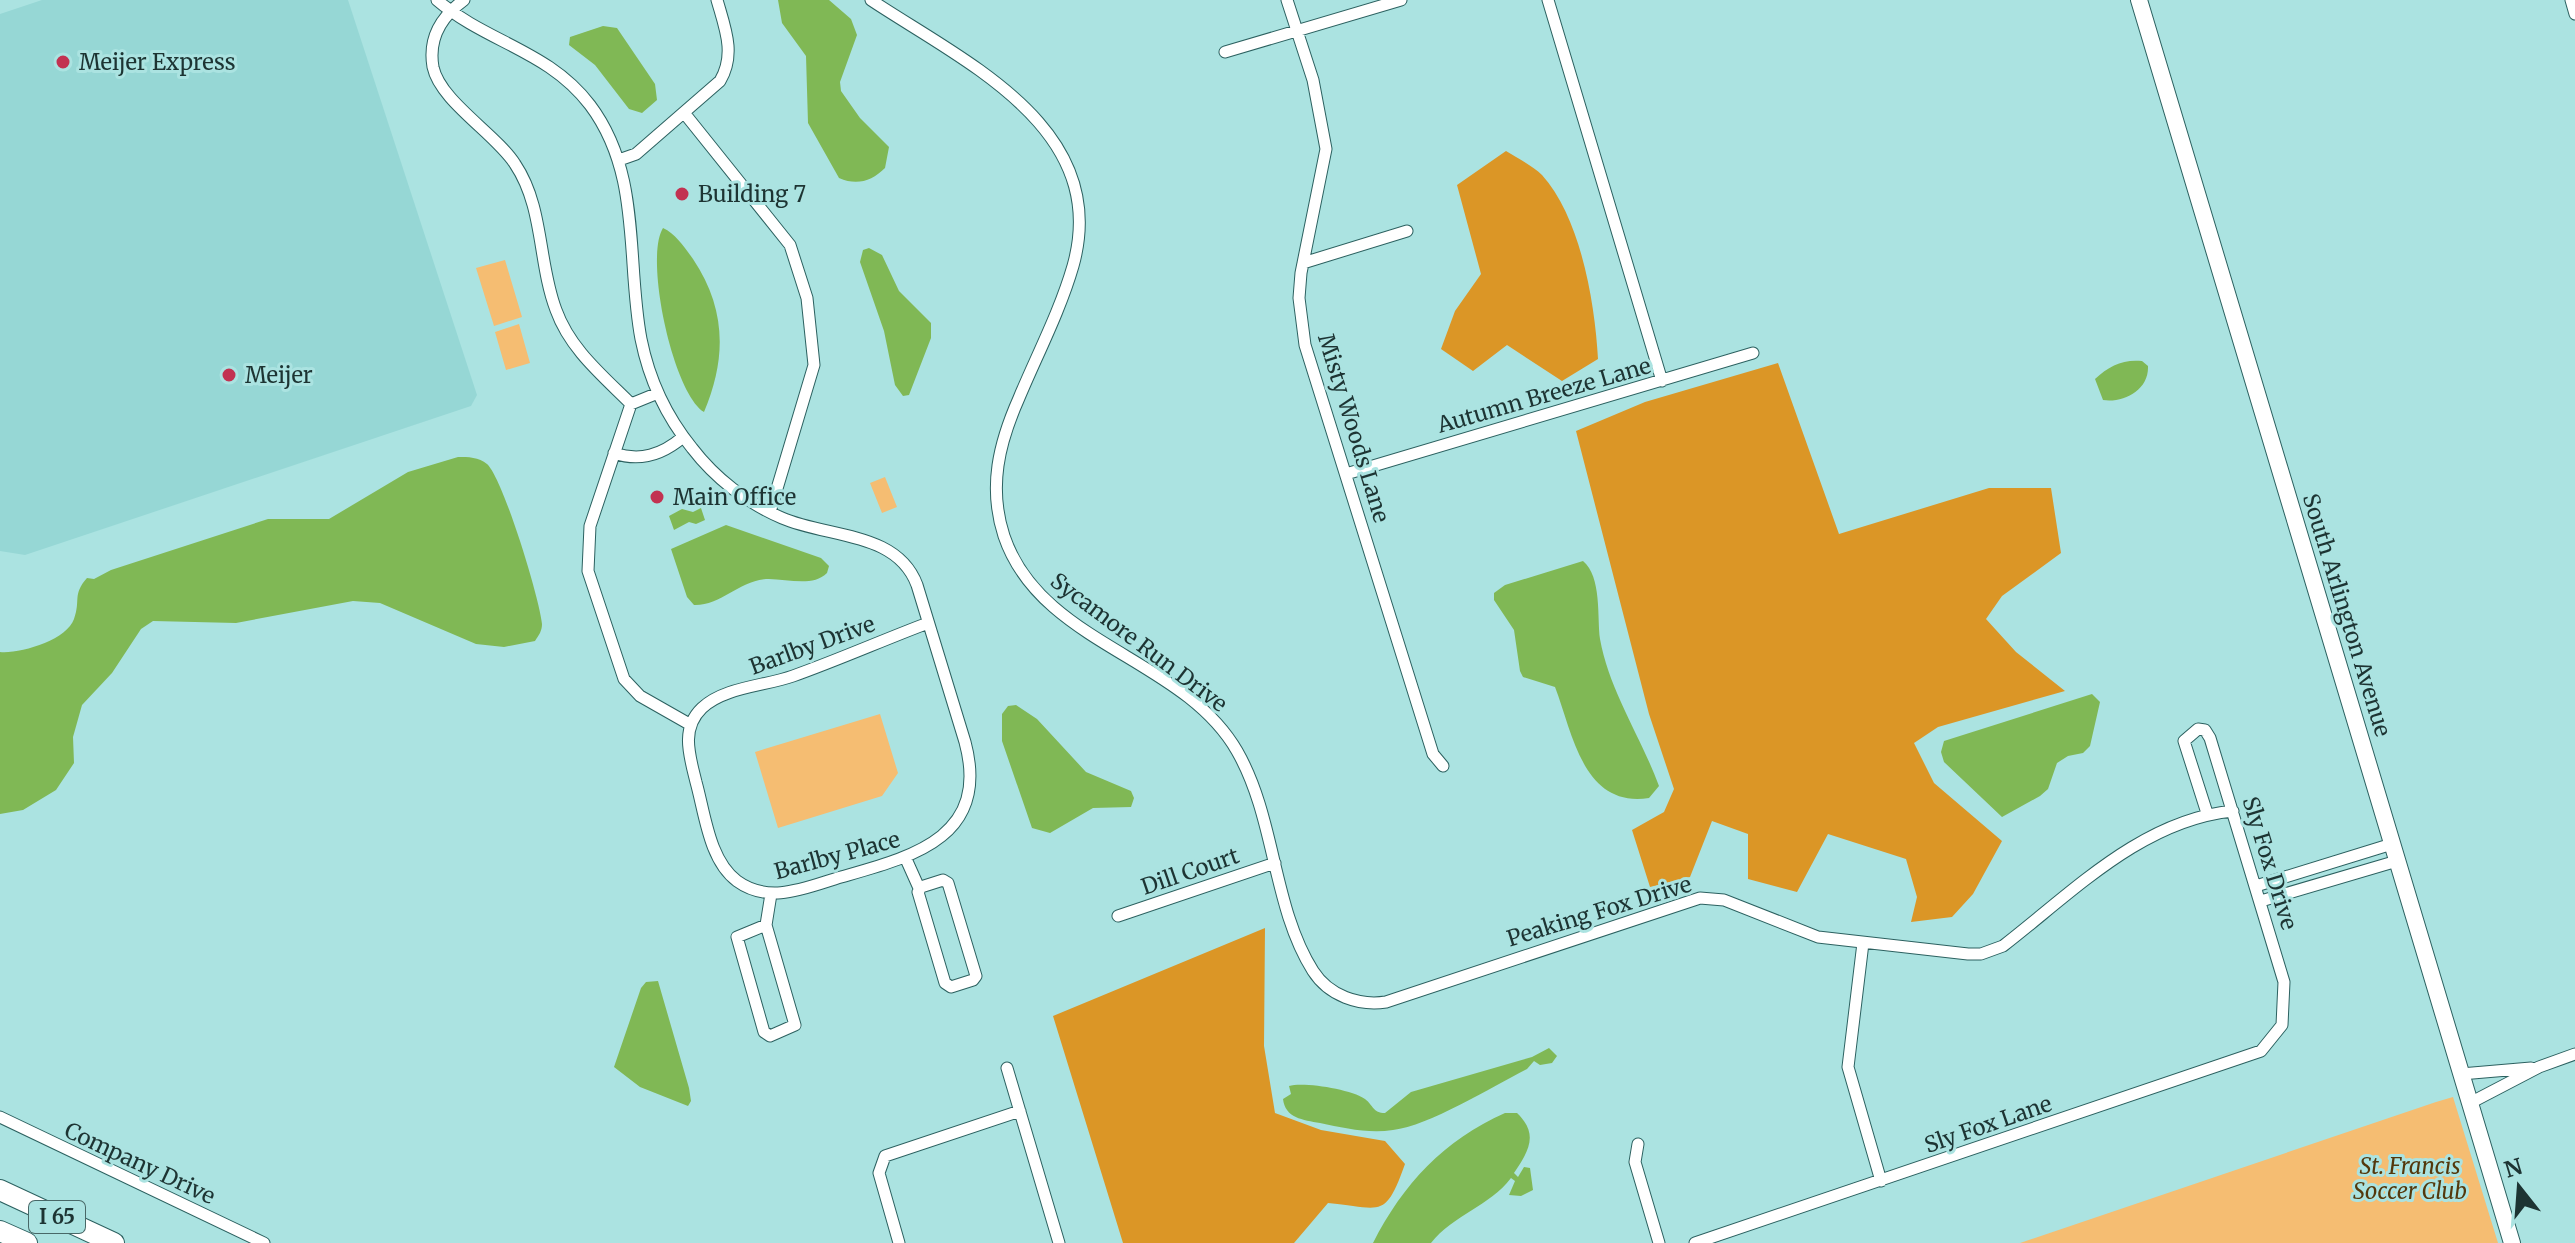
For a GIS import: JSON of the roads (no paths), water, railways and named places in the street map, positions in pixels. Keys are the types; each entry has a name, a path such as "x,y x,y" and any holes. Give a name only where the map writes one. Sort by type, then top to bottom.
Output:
{"highway":[{"name":"I 65","path":"0,1190 114,1243"},
{"name":"I 65","path":"0,1231 27,1243"}],"street":[{"path":"439,0 469,25 529,52 556,70 596,113 619,160 628,196 641,338 658,393 683,437 720,478 770,512 803,526 888,549 912,574 928,623"},
{"path":"464,0 439,24 433,61 437,77 520,172 531,196 551,296 563,328 583,356 631,404"},
{"path":"619,160 636,154 715,88 728,66 729,44 717,0"},
{"name":"Sycamore Run Drive","path":"871,0 1024,104 1053,138 1071,179 1078,224 1074,262 1005,429 997,459 998,510 1010,551 1028,581 1054,609 1191,701 1221,728 1247,772 1299,941"},
{"name":"Misty Woods Lane","path":"1287,0 1321,113 1326,149 1299,298 1305,345 1433,754 1443,766"},
{"path":"1225,52 1401,0"},
{"path":"1548,0 1662,381"},
{"name":"South Arlington Avenue","path":"2139,0 2512,1243"},
{"path":"2571,0 2575,14"},
{"path":"685,114 790,245 807,298 814,365 770,512"},
{"path":"1303,263 1407,231"},
{"name":"Autumn Breeze Lane","path":"1346,474 1753,353"},
{"path":"658,393 631,404 590,526 587,548 591,581 624,679 640,696 691,725"},
{"path":"614,453 640,459 667,449 683,437"},
{"name":"Barlby Drive","path":"691,725 709,703 795,676 928,623"},
{"name":"Barlby Place","path":"691,725 689,753 715,851 736,880 750,889 771,894 786,893 906,859 930,847 945,834 964,801 969,760 928,623"},
{"name":"Sly Fox Drive","path":"2207,813 2184,741 2191,732 2205,730 2233,811 2284,982 2282,1025"},
{"name":"Peaking Fox Drive","path":"1299,941 1314,973 1329,988 1341,997 1369,1004 1700,898 1724,900 1818,937 1981,954 2003,946 2148,835 2207,813 2233,811"},
{"path":"2256,886 2392,844"},
{"path":"906,859 919,888 946,985 951,987 973,980 975,974 948,883 943,880 919,888"},
{"path":"2261,901 2397,861"},
{"name":"Dill Court","path":"1118,916 1275,863"},
{"path":"766,925 737,937 764,1032 770,1036 793,1028 795,1023 766,925 771,894"},
{"path":"1863,943 1848,1067 1881,1181"},
{"name":"Sly Fox Lane","path":"1695,1243 2261,1051 2282,1025"},
{"path":"2470,1103 2539,1067 2575,1054"},
{"path":"2461,1074 2539,1067"},
{"path":"1007,1068 1059,1243"},
{"path":"899,1243 879,1173 885,1156 1020,1111"},
{"name":"Company Drive","path":"0,1117 264,1243"},
{"path":"1638,1144 1635,1162 1659,1243"}],"place":[{"name":"Meijer Express","path":"63,62"},
{"name":"Building 7","path":"682,194"},
{"name":"Meijer","path":"229,375"},
{"name":"Main Office","path":"657,497"}],"park label":[{"name":"St. Francis Soccer Club","path":"2410,1178"}]}
